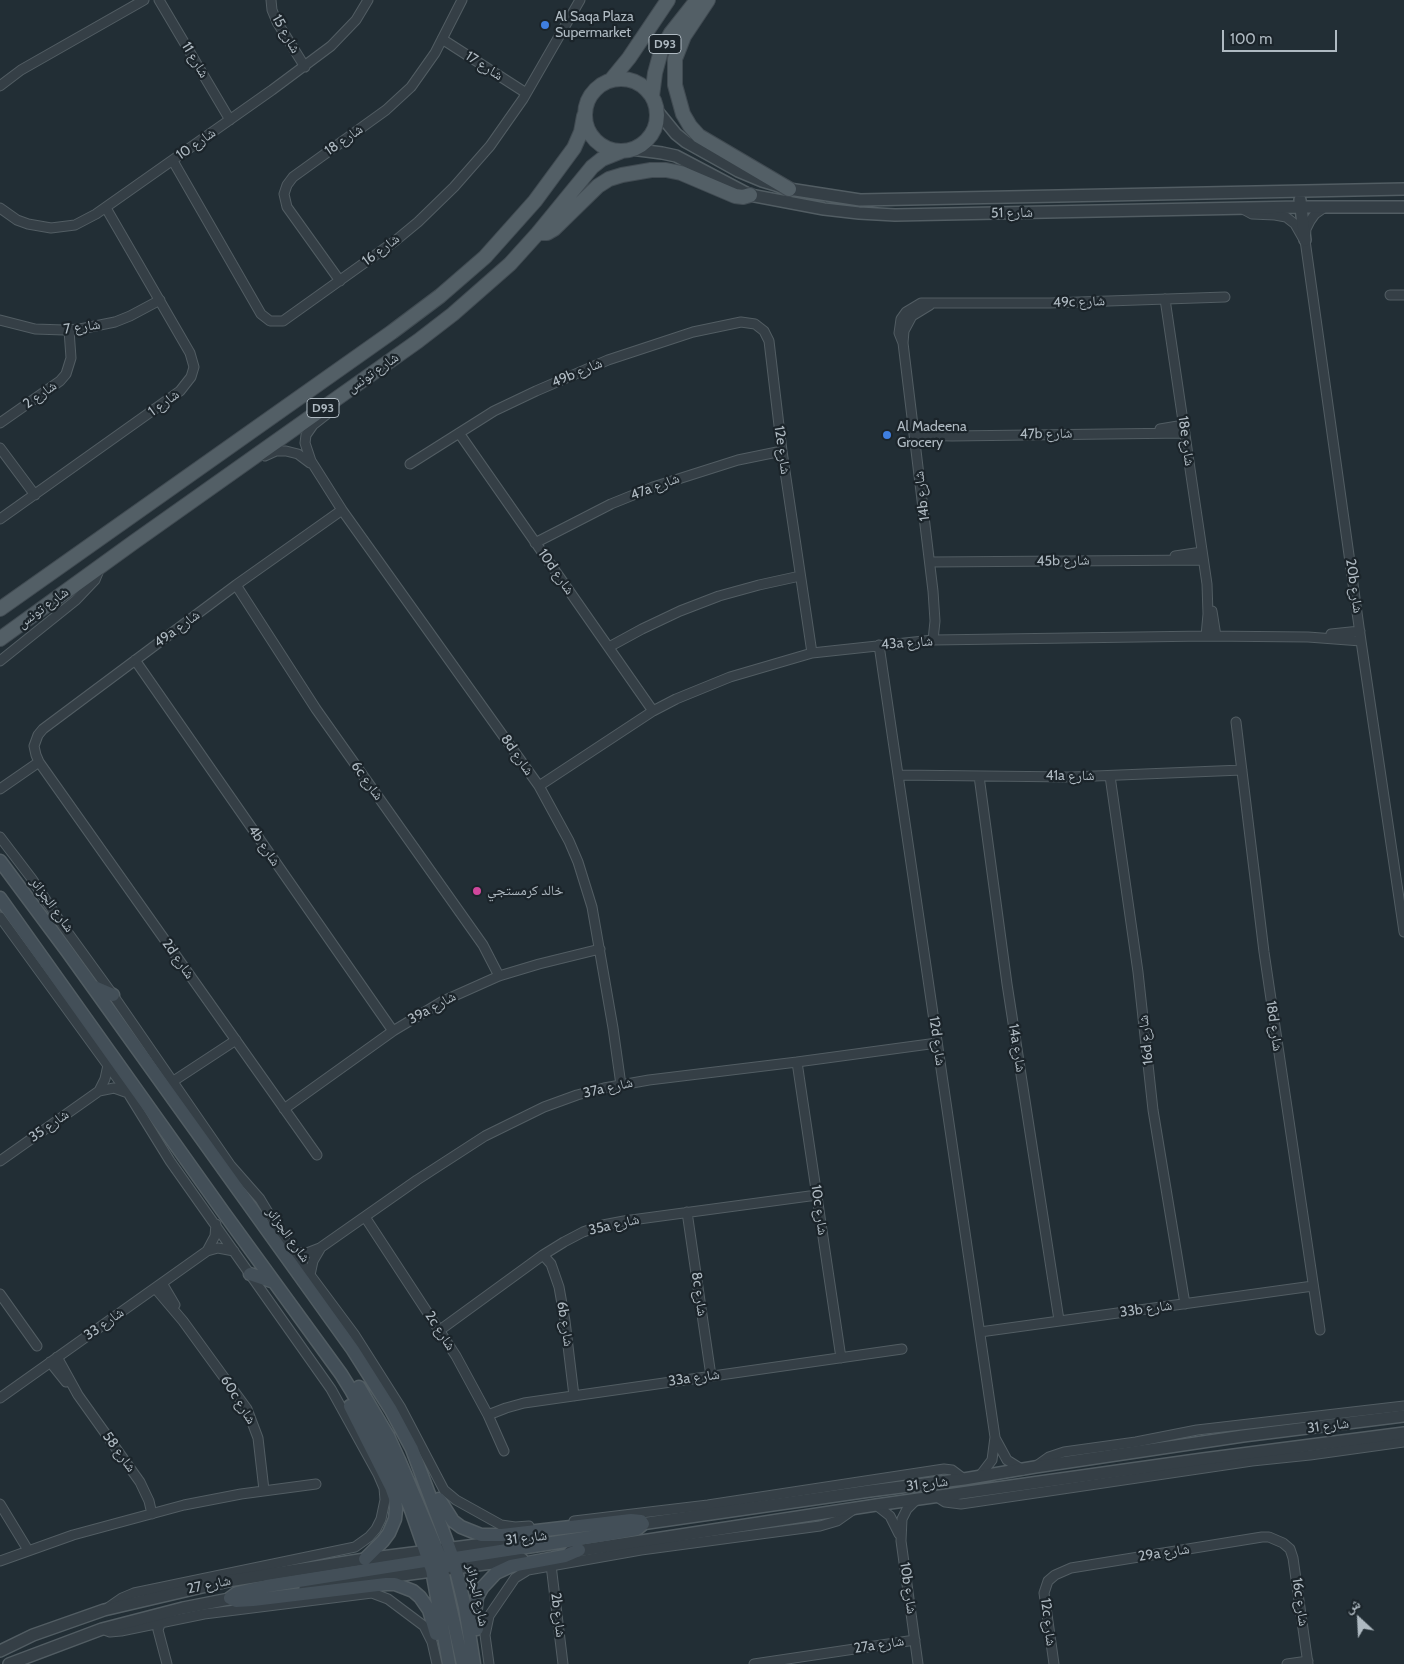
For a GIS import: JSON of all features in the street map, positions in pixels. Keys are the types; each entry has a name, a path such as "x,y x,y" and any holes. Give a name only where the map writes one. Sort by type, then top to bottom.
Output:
{"main road":[{"name":"D93","path":"611,80 629,58 668,0"},
{"name":"D93","path":"652,96 655,72 661,51 671,33 697,0"},
{"path":"708,0 684,36 675,60 675,85 683,114 690,126 700,136 789,189"},
{"path":"630,79 646,89 652,96 658,112 653,132 640,146 627,150 611,150 600,145 592,137 584,116 586,104 592,93 600,85 611,80 630,79"},
{"name":"شارع تونس","path":"3,609 392,332 463,277 502,239 551,182 574,148 581,132 584,116"},
{"name":"شارع تونس","path":"0,639 453,314 510,264 592,167 602,159 627,150"},
{"path":"538,233 547,233 554,229 603,182 631,173 651,170 674,171 735,196 743,197 750,195"},
{"name":"شارع الجزائر","path":"0,861 92,985 352,1350 391,1410 412,1449 440,1560 449,1664"},
{"name":"شارع الجزائر","path":"0,898 341,1374 391,1464 410,1506 440,1560 467,1616 474,1664"},
{"path":"92,985 112,995"},
{"path":"250,1274 274,1283"},
{"path":"352,1350 354,1334"},
{"path":"341,1374 339,1379 343,1392 395,1498 395,1519 389,1533 365,1559"},
{"path":"412,1449 423,1461 448,1516 472,1533 496,1535 631,1520 641,1521 643,1524 636,1529 604,1535 268,1586 237,1593 230,1598 236,1601 253,1600 386,1584 404,1587 420,1597 429,1610 443,1664"},
{"path":"482,1664 475,1604 488,1579 511,1566 565,1556 580,1550"},
{"path":"440,1560 463,1664"}],"street":[{"path":"0,86 21,70 144,0"},
{"name":"شارع 11","path":"159,0 230,120"},
{"name":"شارع 15","path":"271,0 272,10 277,22 305,67"},
{"name":"شارع 10","path":"0,208 17,220 51,228 75,224 106,208 305,67 340,38 356,20 368,0"},
{"name":"شارع 18","path":"340,281 287,207 284,194 286,184 292,176 394,103 419,77 442,39 462,0"},
{"name":"شارع 16","path":"173,161 261,314 267,320 279,322 287,320 395,240 438,204 490,146 526,93 576,2"},
{"name":"شارع 17","path":"442,39 526,93"},
{"name":"شارع 51","path":"658,112 676,134 686,142 738,171 789,189 860,200 1404,189"},
{"name":"شارع 51","path":"627,150 676,156 750,195 824,209 859,213 895,215 1404,206"},
{"path":"1305,240 1299,207 1300,201 1304,197 1380,197 1390,189"},
{"name":"20b شارع","path":"1325,207 1315,214 1310,221 1306,230 1305,240 1360,636 1404,932"},
{"name":"شارع 1","path":"0,519 180,391 189,383 193,372 192,357 106,208"},
{"name":"20b شارع","path":"1241,208 1252,214 1286,217 1295,224 1305,240"},
{"path":"1390,295 1404,295"},
{"name":"49c شارع","path":"909,314 932,304 1050,303 1225,297"},
{"name":"18e شارع","path":"1166,299 1211,602 1211,636"},
{"name":"شارع 7","path":"0,320 35,329 69,330 115,322 160,300"},
{"name":"14b شارع","path":"909,314 903,343 933,591 938,610 938,640"},
{"name":"49b شارع","path":"410,464 494,411 626,353 693,332 736,323 746,322 759,326"},
{"name":"12e شارع","path":"759,326 766,333 768,341 812,653"},
{"name":"شارع 2","path":"0,423 66,374 71,358 69,330"},
{"name":"8d شارع","path":"329,404 327,414 313,425 306,435 307,452 314,468 539,786 560,822 578,862 592,907 621,1084"},
{"name":"47b شارع","path":"915,438 1140,433 1184,429"},
{"name":"10d شارع","path":"459,433 653,710"},
{"path":"0,448 34,495"},
{"name":"8d شارع","path":"239,468 250,467 268,454 280,450 298,454 314,468"},
{"name":"47a شارع","path":"535,543 611,504 653,487 730,463 782,451"},
{"name":"49a شارع","path":"39,762 34,746 40,732 236,585 342,510"},
{"name":"45b شارع","path":"930,566 970,562 1155,560 1203,556"},
{"path":"0,660 76,600 95,580 101,566"},
{"path":"609,647 680,611 719,596 759,584 800,576"},
{"name":"6c شارع","path":"236,585 316,710 483,945 499,976"},
{"name":"43a شارع","path":"539,786 653,710 730,677 812,653 938,640 1360,636"},
{"name":"12d شارع","path":"878,645 995,1437 992,1460 979,1477"},
{"name":"4b شارع","path":"135,660 393,1032"},
{"name":"18d شارع","path":"1236,722 1264,952 1320,1330"},
{"path":"0,789 39,762"},
{"name":"2d شارع","path":"39,762 317,1156"},
{"name":"41a شارع","path":"898,775 1110,776 1242,770"},
{"name":"14a شارع","path":"979,776 1007,984 1059,1320"},
{"name":"16d شارع","path":"1110,776 1138,972 1153,1110 1185,1304"},
{"path":"0,837 231,1166 260,1199 282,1238 354,1334 401,1408 444,1490 456,1500 501,1525 525,1527 708,1505 944,1469 952,1470 964,1480"},
{"path":"0,917 128,1093 170,1161 330,1389 378,1474 384,1488 386,1500 385,1508 376,1529 356,1547 134,1593 122,1598 104,1610"},
{"path":"0,929 10,930"},
{"name":"39a شارع","path":"284,1109 393,1032 443,1001 499,976 600,949"},
{"path":"172,1082 236,1040"},
{"name":"37a شارع","path":"292,1252 307,1253 320,1248 448,1159 507,1124 544,1107 577,1095 621,1084 682,1075 937,1043"},
{"name":"10c شارع","path":"797,1062 841,1358"},
{"path":"98,1091 105,1079 108,1065"},
{"path":"98,1091 114,1088 128,1093"},
{"name":"شارع 35","path":"0,1161 98,1091"},
{"name":"35a شارع","path":"440,1330 543,1256 583,1232 603,1225 624,1221 817,1195"},
{"name":"8c شارع","path":"687,1212 711,1376"},
{"name":"2c شارع","path":"365,1217 440,1330 488,1415 504,1451"},
{"path":"207,1251 215,1236 216,1224"},
{"path":"207,1251 218,1248 234,1251"},
{"path":"310,1276 313,1261 320,1248"},
{"name":"شارع 33","path":"0,1398 207,1251"},
{"name":"6b شارع","path":"543,1256 554,1271 559,1287 574,1396"},
{"name":"60c شارع","path":"159,1285 252,1418 260,1448 264,1490"},
{"name":"33b شارع","path":"980,1332 1313,1286"},
{"path":"0,1294 37,1346"},
{"name":"33a شارع","path":"488,1415 524,1403 902,1350"},
{"name":"شارع 58","path":"54,1360 140,1482 149,1501 152,1514"},
{"path":"1035,1467 1048,1457 1064,1452 1136,1442 1197,1430 1404,1406"},
{"name":"شارع 31","path":"643,1524 964,1480 1035,1467 1243,1436 1404,1416"},
{"path":"1384,1436 1393,1430 1404,1427"},
{"name":"شارع 31","path":"440,1560 580,1550 627,1544 876,1505 1404,1433"},
{"name":"12d شارع","path":"995,1437 1007,1460 1023,1470"},
{"path":"937,1497 945,1502 961,1504 1252,1461 1404,1442"},
{"path":"0,1561 73,1535 212,1499 316,1484"},
{"name":"10b شارع","path":"901,1541 902,1519 916,1500"},
{"path":"0,1504 28,1550"},
{"name":"10b شارع","path":"876,1505 894,1520 901,1541 918,1664"},
{"path":"489,1664 485,1635 489,1616 515,1578 528,1570 641,1550 820,1526 837,1521 854,1509"},
{"name":"29a شارع","path":"1048,1581 1055,1575 1071,1568 1244,1540 1269,1537 1283,1543"},
{"name":"16c شارع","path":"1283,1543 1290,1549 1293,1558 1308,1662"},
{"path":"627,1544 641,1550"},
{"name":"شارع 27","path":"0,1651 33,1636 104,1610 250,1577 365,1559 440,1560"},
{"name":"2b شارع","path":"552,1565 563,1664"},
{"path":"238,1572 250,1577"},
{"name":"12c شارع","path":"1048,1581 1044,1593 1054,1664"},
{"path":"102,1628 116,1632 204,1614 372,1593 388,1599 424,1626 432,1642 437,1664"},
{"name":"شارع 27","path":"9,1664 102,1628 230,1598"},
{"path":"175,1620 183,1608"},
{"path":"161,1622 158,1630 167,1664"},
{"name":"27a شارع","path":"754,1664 785,1662 915,1640"},
{"path":"1287,1664 1308,1662"}],"place":[{"name":"Al Saqa Plaza Supermarket","path":"545,25"},
{"name":"Al Madeena Grocery","path":"887,435"},
{"name":"خالد كرمستجي","path":"477,891"}]}
